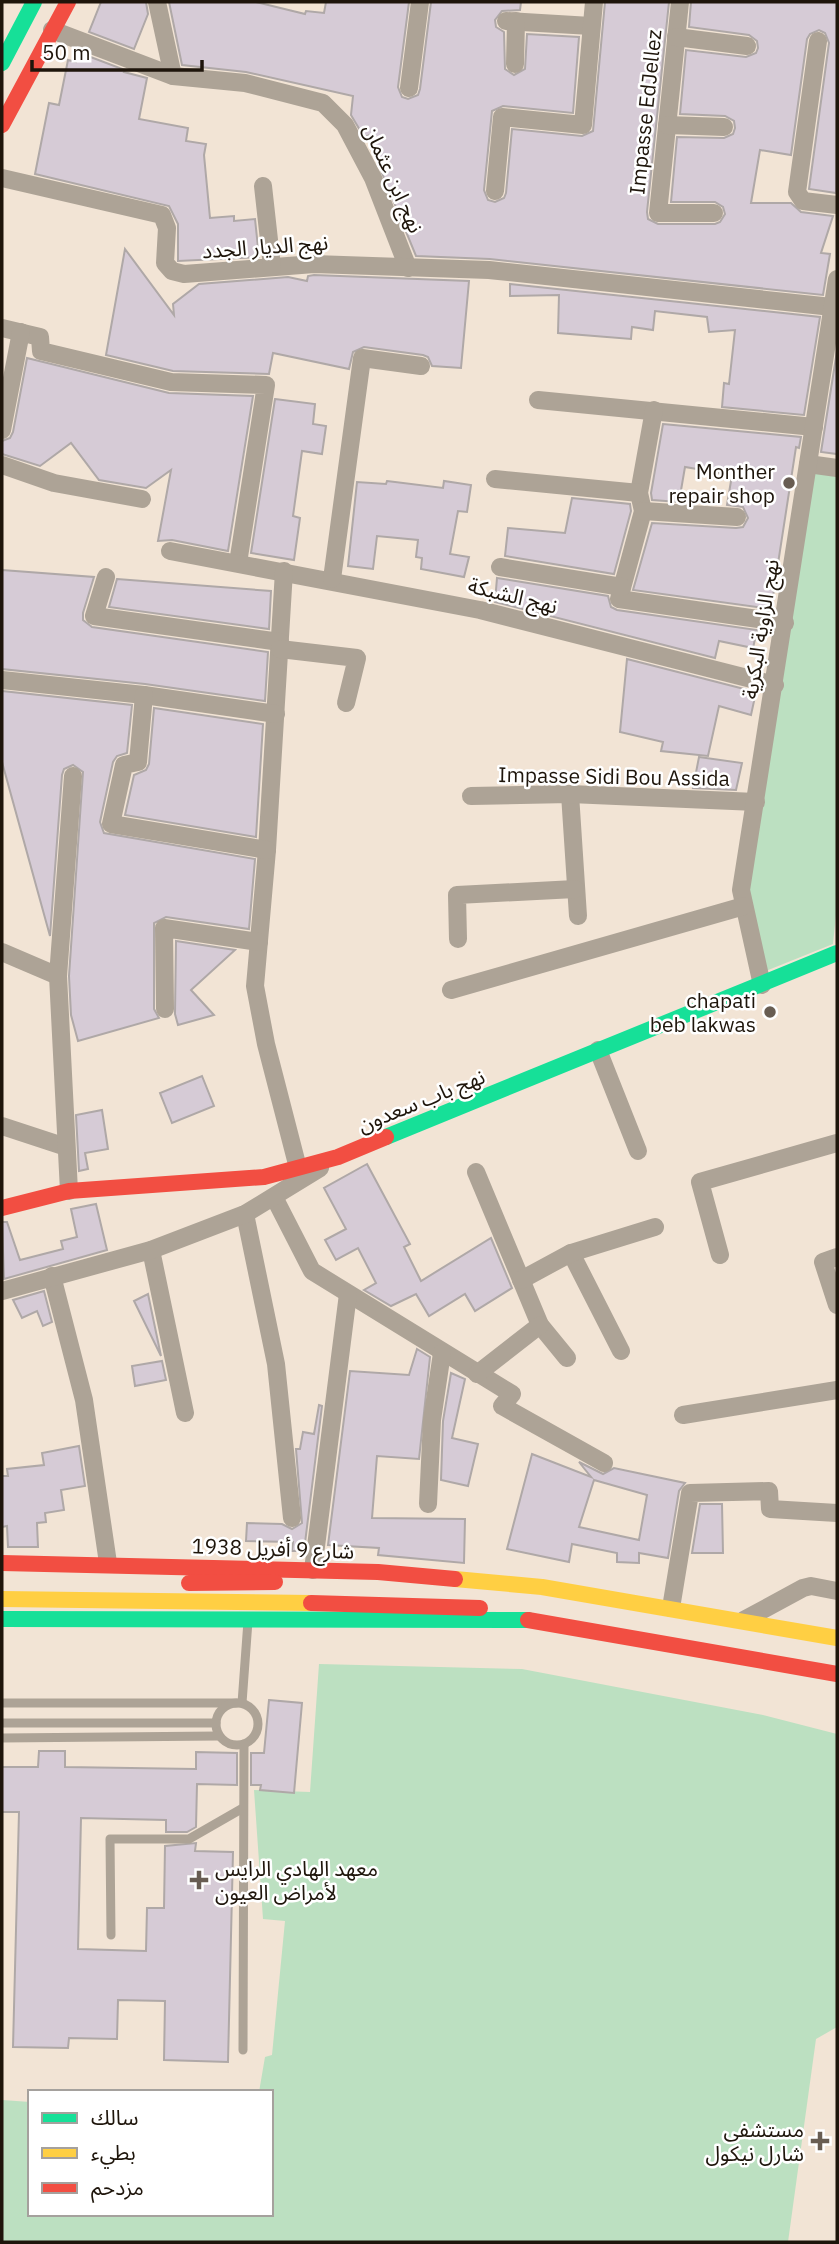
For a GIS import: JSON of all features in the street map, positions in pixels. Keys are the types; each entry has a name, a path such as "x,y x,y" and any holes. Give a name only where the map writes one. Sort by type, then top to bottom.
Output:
{"main road":[{"path":"2,63 34,2"},
{"path":"2,125 63,5"},
{"name":"نهج باب سعدون","path":"2,1208 69,1191 264,1177 338,1157 837,953"},
{"name":"شارع 9 أفريل 1938","path":"2,1563 108,1563 378,1572 542,1587 837,1638"},
{"name":"شارع 9 أفريل 1938","path":"127,1583 378,1581 542,1587"},
{"path":"2,1599 458,1606 502,1610 541,1620 837,1674"},
{"path":"2,1619 541,1620"}],"street":[{"path":"157,2 173,76"},
{"path":"409,88 420,2"},
{"path":"495,191 502,117 583,125 594,2"},
{"name":"Impasse EdJellez","path":"680,2 658,213 714,213"},
{"path":"515,64 511,21 592,26"},
{"name":"نهج ابن عثمان","path":"52,30 173,76 245,83 312,98 334,112 345,125 373,178 408,268"},
{"path":"676,37 747,46"},
{"path":"818,41 797,192 803,201 837,205"},
{"path":"667,125 724,127"},
{"name":"نهج الديار الجدد","path":"2,178 162,215 167,228 165,263 172,271 184,274 314,264 489,270 835,301"},
{"path":"263,186 272,267"},
{"name":"نهج الزاوية البكرية","path":"762,985 741,890 837,279"},
{"path":"2,328 40,337 41,351 171,382 266,385 238,563"},
{"path":"2,429 21,332"},
{"path":"332,579 362,358 421,366"},
{"path":"538,400 814,427"},
{"path":"654,411 639,493 643,512 619,599 785,623"},
{"path":"808,464 837,468"},
{"path":"2,466 54,483 142,499"},
{"path":"495,479 639,493"},
{"path":"643,512 737,517"},
{"name":"نهج الشبكة","path":"170,551 332,579 480,610 775,685"},
{"path":"500,567 622,587"},
{"path":"285,571 267,850 255,986 266,1044 299,1168"},
{"path":"106,577 94,616 357,658 346,703"},
{"path":"2,680 145,695 276,714"},
{"path":"145,695 138,762 124,765 111,824 267,850"},
{"path":"69,1191 58,976 73,775"},
{"path":"570,794 578,916"},
{"name":"Impasse Sidi Bou Assida","path":"471,796 570,794 756,802"},
{"path":"458,939 457,895 575,889"},
{"path":"451,990 744,906"},
{"path":"165,1009 164,928 259,942"},
{"path":"2,952 58,976"},
{"path":"598,1050 638,1151"},
{"path":"2,1126 66,1147"},
{"path":"719,1255 700,1182 837,1143"},
{"path":"2,1291 151,1250 245,1214 338,1157"},
{"path":"476,1172 540,1325 567,1357"},
{"path":"274,1197 312,1271 512,1394 502,1406 604,1463"},
{"path":"245,1214 276,1364 292,1518"},
{"path":"521,1280 571,1253 655,1227"},
{"path":"151,1250 184,1413"},
{"path":"571,1253 621,1351"},
{"path":"837,1256 823,1262 837,1305"},
{"path":"52,1276 84,1400 108,1563"},
{"path":"313,1570 348,1294"},
{"path":"477,1374 540,1325"},
{"path":"428,1504 432,1420 442,1353"},
{"path":"683,1415 837,1390"},
{"path":"671,1608 690,1493 769,1491 770,1509 837,1513"},
{"path":"744,1620 803,1588 811,1586 837,1591"}],"lane":[{"path":"239,1703 248,1619"},
{"path":"2,1703 239,1703 252,1709 258,1724 255,1735 244,1744 234,1745 219,1736 2,1738"},
{"path":"219,1736 216,1723 222,1709 239,1703"},
{"path":"2,1723 216,1723"},
{"path":"243,2050 244,1744"},
{"path":"111,1935 110,1839 190,1839 243,1808"}],"green space":[{"path":"812,473 837,476 837,905 833,944 761,973 747,895"},
{"path":"319,1664 522,1669 763,1715 837,1734 837,2027 816,2039 788,2242 2,2242 2,2100 28,2102 28,2216 273,2216 273,2090 259,2090 265,2057 272,2055 285,1921 263,1919 254,1790 310,1792"}],"building":[{"path":"101,2 146,2 148,14 134,49 89,32"},
{"path":"169,2 256,2 305,14 306,11 324,13 326,2 409,2 398,87 402,97 408,99 418,95 420,89 431,2 521,2 520,10 502,11 495,20 496,27 504,32 505,69 514,75 525,69 527,34 579,37 573,113 503,106 492,111 484,190 488,200 495,202 504,198 506,193 512,129 582,136 593,131 605,2 669,2 648,219 658,224 715,224 720,222 725,214 723,207 715,202 671,202 677,137 724,138 733,134 735,128 734,121 725,116 680,114 686,50 746,57 756,53 758,48 757,41 749,35 689,27 691,2 837,2 836,193 809,189 829,43 825,33 819,30 810,34 807,39 791,155 760,150 751,203 791,203 801,212 833,216 821,253 830,254 823,295 490,259 416,256 377,161 370,135 364,137 351,115 353,96 246,72 182,65"},
{"path":"80,53 125,70 124,72 147,78 139,119 188,128 186,141 206,144 204,155 210,218 234,216 234,221 255,219 259,257 178,261 178,224 169,206 35,174 49,103 59,105 68,60 76,62"},
{"path":"125,249 174,315 173,304 199,284 288,277 307,281 308,276 314,275 469,281 461,368 432,366 428,357 423,355 364,347 353,352 349,369 273,353 269,374 173,371 106,355"},
{"path":"510,284 820,317 804,415 722,407 724,383 729,384 735,330 709,332 707,317 655,311 653,330 632,327 631,339 558,333 559,295 510,296"},
{"path":"837,351 837,454 821,452"},
{"path":"27,358 169,393 253,396 228,551 172,540 158,541 171,470 146,488 99,480 71,443 40,466 2,454 2,441 10,438 13,432"},
{"path":"275,399 315,404 313,424 326,426 322,454 302,451 293,516 300,518 294,560 251,553"},
{"path":"663,424 801,437 799,448 796,447 771,609 633,590 652,523 736,528 743,527 748,518 743,507 727,505 732,475 685,467 679,502 652,500"},
{"path":"387,481 443,488 444,481 471,485 467,512 458,511 450,554 469,557 464,577 421,569 422,558 416,557 418,540 377,536 373,569 348,566 357,482 386,484"},
{"path":"572,498 630,504 631,511 614,574 505,556 508,528 565,533"},
{"path":"2,570 94,577 83,613 83,620 92,627 268,652 265,701 145,684 2,669"},
{"path":"497,578 608,596 611,607 617,610 757,630 753,648 719,641 715,658 495,602"},
{"path":"117,579 271,591 269,629 109,607"},
{"path":"627,659 756,692 751,715 719,706 708,756 661,751 663,742 620,732"},
{"path":"2,691 132,705 127,753 117,756 113,762 100,822 104,833 255,859 249,929 166,917 154,923 154,1009 159,1018 78,1041 71,1015 69,976 83,772 73,765 64,769 62,775 50,936 2,762"},
{"path":"154,708 263,724 256,837 125,815 134,775 146,770 149,764"},
{"path":"699,757 742,763 736,790 693,788"},
{"path":"176,941 235,950 191,990 214,1015 178,1025 175,1014"},
{"path":"202,1076 214,1106 172,1123 160,1093"},
{"path":"102,1110 108,1149 85,1153 88,1169 79,1171 76,1115"},
{"path":"367,1164 410,1244 404,1247 421,1281 491,1238 512,1288 475,1311 465,1294 429,1316 416,1294 391,1306 364,1290 376,1283 358,1248 336,1260 325,1240 346,1229 324,1188"},
{"path":"96,1204 107,1250 4,1279 2,1222 7,1222 20,1260 63,1249 61,1241 77,1237 71,1209"},
{"path":"44,1291 52,1322 43,1326 37,1311 22,1318 13,1300"},
{"path":"148,1294 161,1356 134,1301"},
{"path":"417,1349 430,1357 419,1459 377,1456 372,1518 465,1519 464,1563 378,1555 379,1548 328,1545 350,1371 409,1375"},
{"path":"162,1361 166,1380 135,1386 132,1366"},
{"path":"451,1373 465,1379 452,1438 478,1444 468,1486 441,1480 443,1421"},
{"path":"319,1405 322,1406 304,1551 292,1551 293,1542 246,1541 247,1523 282,1524 292,1529 302,1523 296,1449 300,1449 303,1432 314,1434"},
{"path":"79,1446 85,1486 61,1490 64,1510 45,1513 46,1522 37,1523 38,1547 8,1547 7,1526 2,1527 2,1476 8,1476 7,1469 44,1465 42,1453"},
{"path":"532,1454 591,1477 579,1462 603,1474 614,1468 685,1483 679,1491 668,1558 639,1553 639,1563 617,1562 617,1553 572,1544 569,1562 507,1549","holes":["594,1480 647,1495 639,1540 579,1527"]},
{"path":"700,1504 722,1504 723,1553 692,1553"},
{"path":"269,1700 302,1703 294,1793 260,1790 261,1785 251,1785 251,1753 264,1753"},
{"name":"معهد الهادي الرايس لأمراض العيون","path":"39,1751 65,1751 65,1767 196,1769 196,1752 237,1753 237,1785 197,1784 196,1827 187,1832 166,1832 166,1820 81,1818 78,1949 146,1951 147,1908 164,1908 165,1846 196,1843 195,1851 233,1852 228,2062 164,2060 165,2001 118,2000 117,2039 69,2038 68,2048 13,2047 19,1812 2,1812 2,1767 38,1767"}],"traffic: fast":[{"path":"2,63 34,2"},
{"path":"386,1137 837,953"},
{"path":"2,1619 528,1620"}],"traffic: slow":[{"path":"455,1579 542,1587 837,1638"},
{"path":"2,1599 311,1603"}],"traffic: jam":[{"path":"2,125 68,2"},
{"path":"2,1208 69,1191 264,1177 338,1157 386,1137"},
{"path":"2,1563 378,1572 455,1579"},
{"path":"189,1583 275,1582"},
{"path":"311,1603 480,1608"},
{"path":"528,1620 837,1674"}],"place":[{"name":"Monther repair shop","path":"789,483"},
{"name":"chapati beb lakwas","path":"770,1012"},
{"name":"معهد الهادي الرايس لأمراض العيون","path":"199,1880"},
{"name":"مستشفى شارل نيكول","path":"820,2141"}]}
